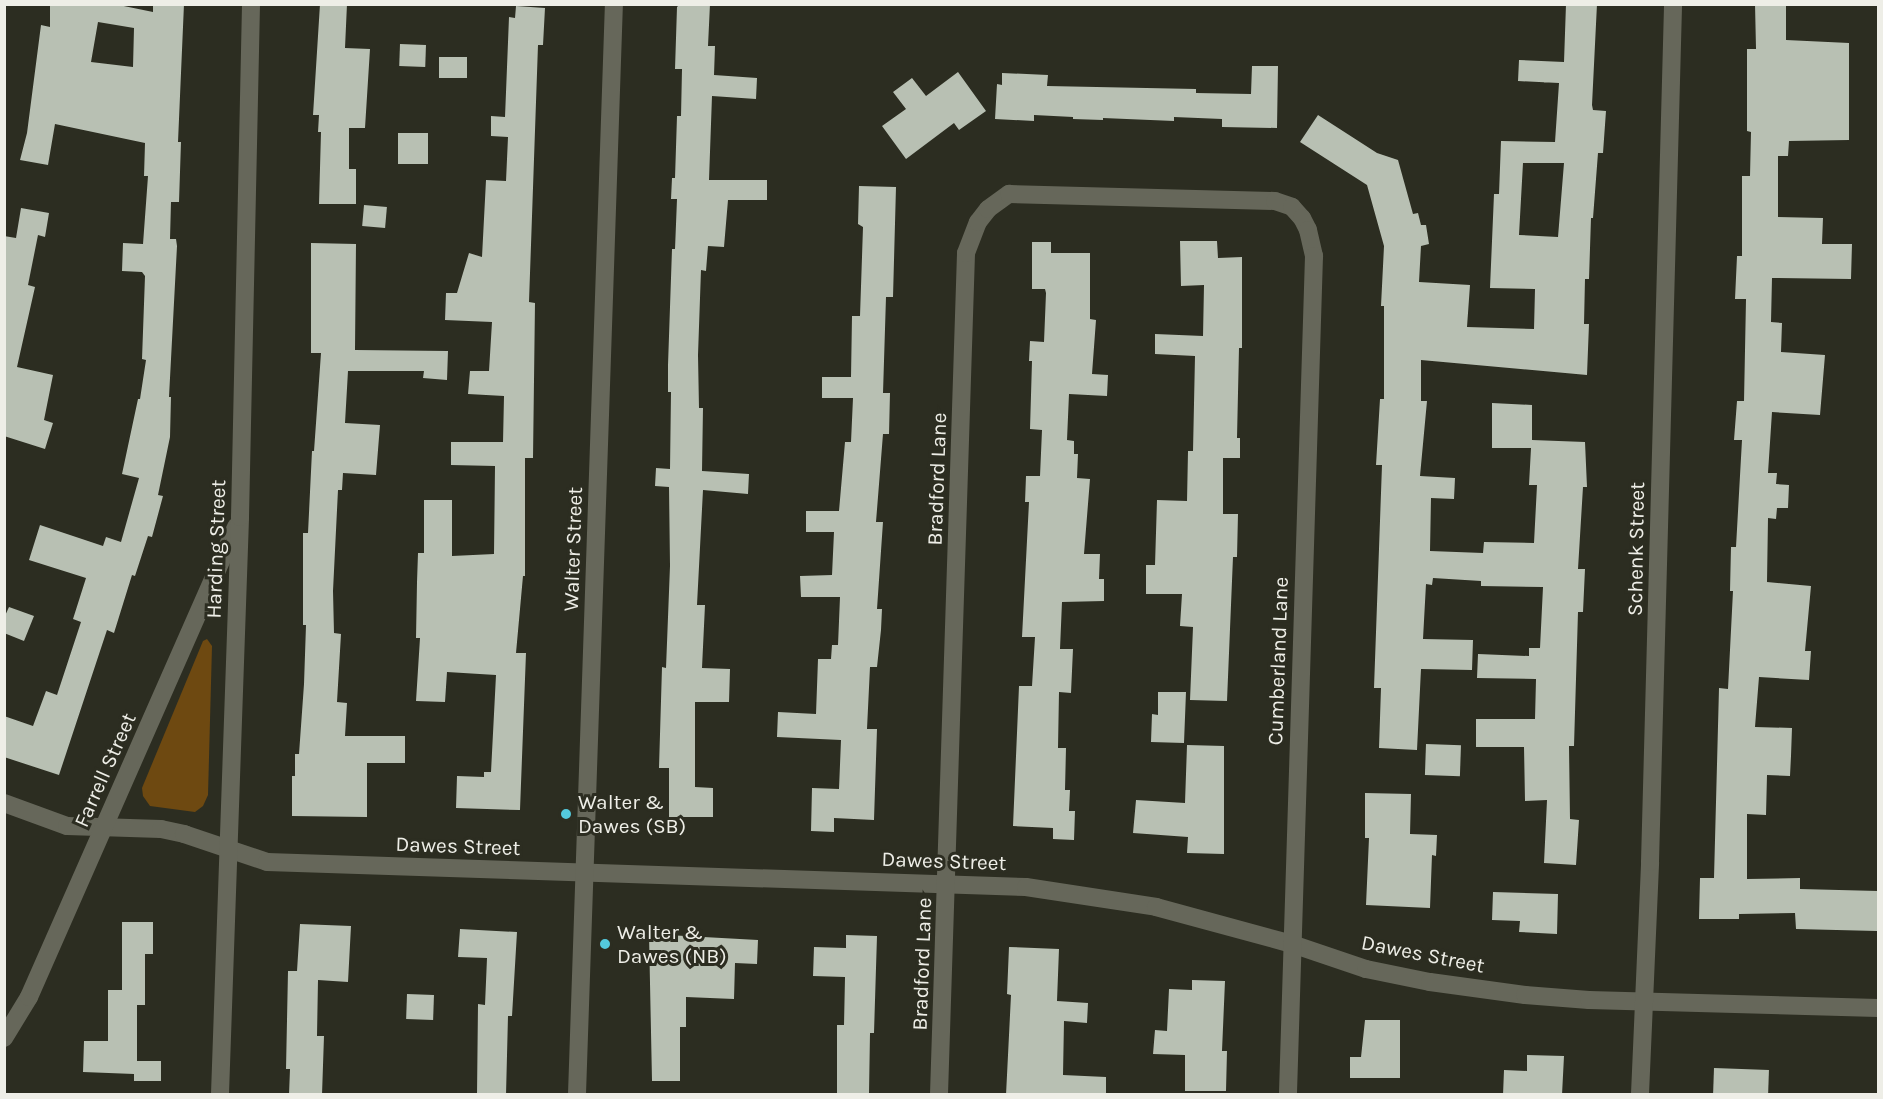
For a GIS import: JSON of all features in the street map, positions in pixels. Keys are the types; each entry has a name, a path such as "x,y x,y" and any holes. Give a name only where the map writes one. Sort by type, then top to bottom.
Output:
{"street":[{"name":"Harding Street","path":"220,1095 240,518 251,4"},
{"name":"Walter Street","path":"578,1095 614,4"},
{"name":"Schenk Street","path":"1640,1095 1673,4"},
{"name":"Bradford Lane","path":"939,1095 948,883 966,253 978,222 988,209 1009,194 1164,197 1275,201 1292,207 1302,218 1308,230"},
{"name":"Cumberland Lane","path":"1288,1095 1314,256 1308,230"},
{"name":"Farrell Street","path":"4,1038 29,997 240,518"},
{"name":"Dawes Street","path":"4,803 67,826 161,829 267,862 1026,887 1156,907 1292,944 1366,969 1430,982 1525,995 1878,1008"}],"shaded area":[{"path":"207,639 212,646 208,795 203,806 195,812 150,806 143,796 142,788 203,641"}],"building":[{"path":"50,4 114,4 153,12 153,4 184,4 178,142 181,142 179,202 171,202 170,239 176,239 177,246 169,397 171,397 170,437 158,495 163,496 152,537 148,536 135,576 132,575 114,633 107,630 59,775 4,757 4,716 33,726 46,691 57,695 81,622 73,619 86,578 29,560 40,525 103,546 106,537 121,542 139,478 122,474 138,399 140,399 146,360 142,359 145,276 142,272 122,271 123,243 143,244 148,176 144,176 145,143 55,124 48,165 20,160 27,133 41,25 50,27","holes":["98,22 134,28 133,67 91,62"]},
{"path":"320,4 347,4 345,48 370,49 365,128 349,128 349,169 356,169 356,204 319,204 321,132 318,132 319,115 313,115"},
{"path":"680,4 710,4 708,46 715,46 714,75 757,78 756,99 712,96 709,180 767,180 767,200 728,200 724,247 708,246 706,271 701,270 698,355 699,408 703,408 702,471 749,474 748,494 703,490 697,605 705,605 702,668 730,669 729,702 695,702 695,787 713,788 713,817 669,817 669,768 659,768 662,667 666,668 670,566 669,487 655,486 656,468 670,469 671,392 668,392 668,365 672,249 675,249 677,199 671,199 672,178 675,178 677,116 681,116 682,69 675,69 677,7"},
{"path":"1566,4 1597,4 1592,105 1593,110 1606,111 1603,153 1598,153 1593,218 1591,218 1589,279 1585,279 1584,324 1589,324 1587,375 1421,360 1421,401 1427,401 1420,476 1455,478 1454,499 1431,498 1430,551 1483,553 1484,542 1534,543 1537,485 1529,485 1531,448 1492,448 1492,403 1532,405 1532,440 1585,442 1587,487 1583,487 1578,569 1585,569 1583,612 1578,612 1574,746 1569,746 1570,819 1579,820 1576,865 1544,863 1547,800 1525,801 1524,747 1476,747 1476,719 1535,719 1536,679 1477,678 1478,654 1529,656 1529,648 1540,648 1543,587 1481,586 1481,581 1433,578 1432,585 1426,584 1423,639 1473,640 1472,670 1421,669 1417,750 1379,748 1381,688 1374,688 1382,465 1376,465 1380,399 1384,399 1384,306 1381,306 1384,246 1367,185 1300,142 1318,115 1377,153 1398,160 1413,214 1418,213 1421,225 1426,225 1429,244 1421,246 1419,282 1470,285 1467,327 1534,329 1535,289 1490,288 1494,194 1499,194 1501,141 1555,142 1559,83 1518,81 1519,60 1564,62","holes":["1523,163 1564,163 1558,237 1519,235"]},
{"path":"1755,4 1786,4 1786,40 1849,43 1849,140 1789,141 1788,156 1778,156 1778,217 1823,218 1822,244 1852,244 1851,279 1772,278 1771,322 1782,323 1781,352 1825,355 1820,415 1772,412 1768,473 1777,473 1776,484 1789,485 1788,508 1777,508 1776,519 1768,518 1767,582 1811,586 1805,651 1811,651 1809,680 1759,677 1755,727 1792,728 1790,776 1767,775 1766,815 1747,814 1747,879 1800,878 1800,889 1878,891 1877,931 1796,929 1795,913 1739,914 1739,919 1699,919 1700,878 1714,878 1719,688 1728,689 1733,591 1730,591 1731,547 1736,547 1742,440 1734,440 1737,401 1744,401 1746,299 1735,299 1737,256 1742,256 1742,176 1750,176 1751,132 1747,131 1747,49 1756,49"},
{"path":"516,6 545,8 543,45 538,45 529,302 535,303 533,458 525,458 525,576 523,576 516,653 526,653 520,810 456,808 457,776 484,777 484,772 491,772 496,675 447,672 445,702 416,701 420,638 416,638 418,553 424,553 424,500 452,500 452,556 494,554 495,466 451,465 451,442 503,442 504,396 468,394 470,371 489,371 492,322 445,320 446,293 457,293 469,253 482,257 486,180 506,181 508,137 491,136 491,116 505,117 509,17 515,18"},
{"path":"400,44 426,45 425,67 399,66"},
{"path":"439,57 467,57 467,78 439,78"},
{"path":"1252,66 1278,66 1277,128 1222,127 1222,119 1174,117 1174,121 1073,119 1073,117 1034,115 1034,121 995,119 997,84 1002,85 1002,73 1048,75 1047,86 1196,89 1196,93 1251,94"},
{"path":"958,72 986,111 959,130 954,123 906,159 882,126 906,109 893,92 912,78 926,96"},
{"path":"398,133 428,133 428,164 398,164"},
{"path":"859,186 896,187 893,297 886,297 883,393 890,393 889,434 883,434 876,522 883,522 877,609 882,609 881,630 877,667 870,667 867,729 877,729 874,820 834,818 834,832 811,831 812,788 839,789 841,740 777,737 778,712 816,714 818,659 831,659 832,645 838,645 840,597 801,597 800,576 832,575 834,532 806,532 806,511 839,511 845,442 851,442 853,398 822,398 822,377 851,377 852,316 860,316 863,227 858,224"},
{"path":"364,205 387,207 385,228 362,226"},
{"path":"21,208 49,213 45,237 38,235 28,285 35,287 17,367 53,375 44,420 53,423 45,449 4,436 4,236 16,238"},
{"path":"1180,241 1217,241 1218,258 1242,257 1242,348 1239,348 1237,438 1240,438 1240,458 1223,458 1223,514 1238,514 1237,557 1233,557 1227,701 1190,700 1193,627 1180,626 1182,594 1146,594 1146,565 1155,565 1157,500 1187,501 1188,451 1193,451 1195,356 1155,354 1155,334 1203,336 1204,285 1181,286"},
{"path":"1032,242 1051,242 1051,253 1090,253 1090,319 1096,320 1092,374 1108,375 1107,396 1069,394 1067,440 1074,441 1074,454 1078,454 1077,478 1090,479 1084,554 1100,554 1099,579 1104,579 1104,601 1062,602 1060,649 1073,649 1071,693 1059,692 1058,748 1066,748 1065,790 1070,790 1069,811 1075,811 1074,840 1053,839 1053,828 1013,826 1019,686 1032,686 1035,637 1022,637 1029,502 1025,502 1026,476 1040,476 1042,430 1030,429 1032,361 1029,361 1030,341 1044,342 1046,293 1045,289 1032,289"},
{"path":"311,243 356,244 355,350 448,351 447,380 423,378 424,371 348,371 345,423 380,425 376,475 343,473 342,490 338,490 333,591 334,633 341,634 337,702 347,703 345,736 405,736 405,763 367,763 367,817 292,816 292,776 295,776 295,754 299,754 304,684 306,625 303,625 303,533 308,533 312,451 314,451 321,353 311,353"},
{"path":"9,607 34,616 24,641 4,633 4,618"},
{"path":"1158,692 1186,692 1184,743 1151,742 1152,714 1158,715"},
{"path":"1426,744 1461,745 1460,776 1425,775"},
{"path":"1187,745 1224,746 1224,854 1187,853 1188,837 1133,833 1136,800 1185,803"},
{"path":"1365,793 1411,794 1410,834 1437,835 1436,856 1432,855 1430,908 1366,905 1369,838 1365,838"},
{"path":"1493,892 1558,894 1557,934 1519,932 1520,921 1492,920"},
{"path":"122,922 153,922 153,954 145,954 145,1005 137,1005 137,1061 161,1061 161,1081 134,1081 134,1074 83,1072 84,1041 108,1041 108,990 122,990"},
{"path":"300,924 351,926 348,982 318,980 317,1036 324,1036 322,1095 289,1095 290,1069 286,1069 288,971 297,971"},
{"path":"460,929 517,932 512,1016 508,1016 506,1095 477,1095 478,1004 485,1005 487,958 458,957"},
{"path":"649,934 758,940 757,964 735,963 734,999 686,997 686,1027 680,1027 680,1081 652,1081"},
{"path":"846,935 877,936 874,1033 870,1033 869,1094 837,1094 837,1025 844,1025 845,977 813,976 814,947 846,948"},
{"path":"1009,947 1059,949 1057,1001 1088,1003 1087,1023 1064,1021 1063,1075 1106,1077 1106,1095 1006,1095 1011,995 1007,994"},
{"path":"1192,980 1225,981 1222,1051 1227,1051 1226,1091 1185,1091 1185,1055 1153,1054 1155,1030 1167,1031 1169,989 1192,990"},
{"path":"407,994 434,995 433,1020 406,1019"},
{"path":"1365,1020 1400,1020 1400,1078 1350,1078 1350,1057 1361,1057"},
{"path":"1527,1055 1564,1056 1562,1095 1503,1095 1504,1070 1527,1071"},
{"path":"1714,1068 1769,1070 1768,1094 1713,1094"}],"place":[{"name":"Walter & Dawes (SB)","path":"566,814"},
{"name":"Walter & Dawes (NB)","path":"605,944"}]}
